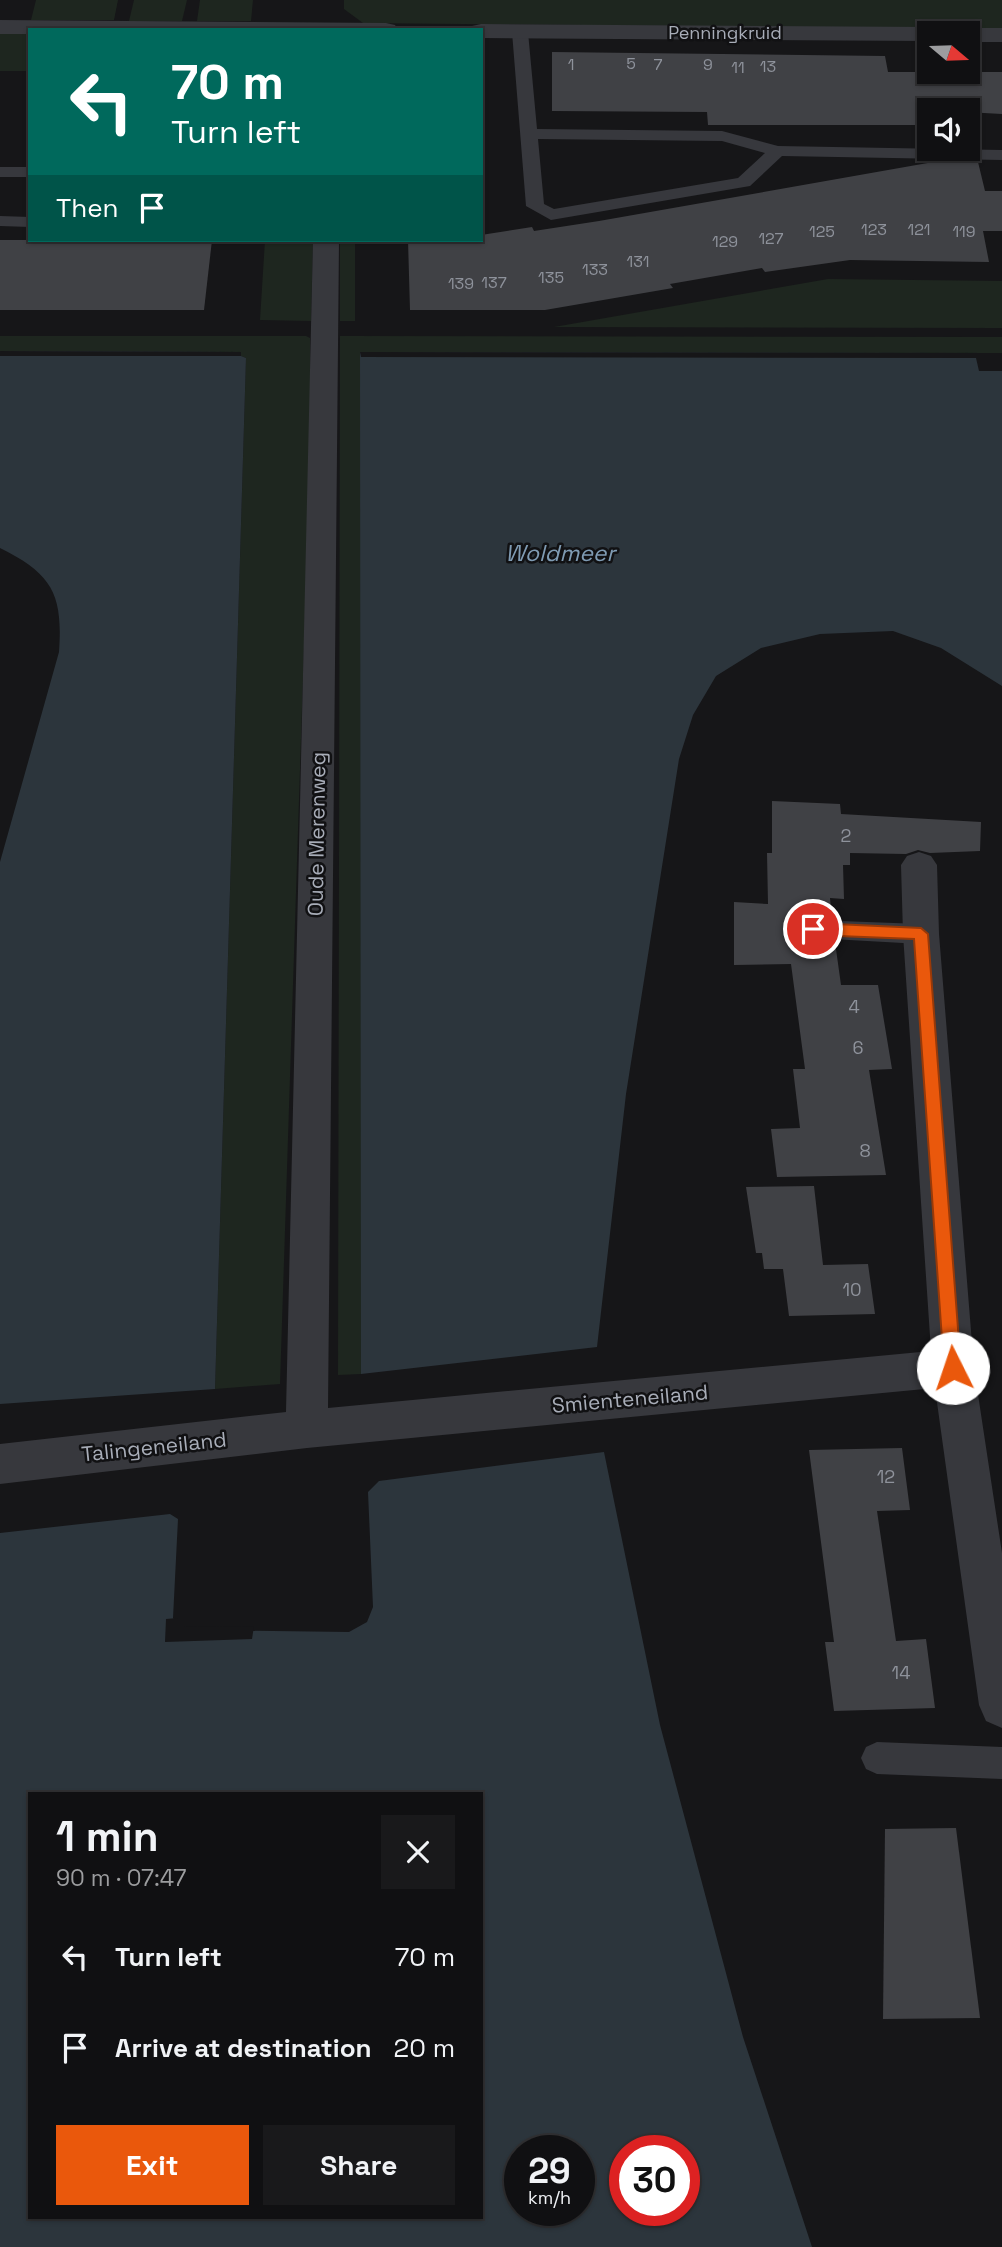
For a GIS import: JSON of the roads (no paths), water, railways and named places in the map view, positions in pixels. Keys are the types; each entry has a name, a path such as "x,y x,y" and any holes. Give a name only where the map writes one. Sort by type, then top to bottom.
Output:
{"street":[{"path":"142,28 331,23 370,28"},
{"path":"0,27 52,28"},
{"name":"Penningkruid","path":"483,32 917,34"},
{"path":"980,35 1002,35"},
{"name":"Oude Merenweg","path":"307,1429 326,242"},
{"path":"919,865 921,934 953,1368 1002,1705"},
{"name":"Smienteneiland","path":"307,1429 953,1368"},
{"name":"Talingeneiland","path":"0,1464 307,1429"}],"lane":[{"path":"520,32 535,206 551,215 744,182 778,151"},
{"path":"527,134 722,136 778,151 1002,155"},
{"path":"0,172 28,172"},
{"path":"0,221 28,222"},
{"path":"813,929 921,934"},
{"path":"877,1758 1002,1763"}],"water":[{"path":"0,351 241,352 241,356 246,358 215,1389 0,1404 0,862 59,652 60,632 59,615 51,588 32,567 0,548"},
{"name":"Woldmeer","path":"360,352 1002,353 1002,686 941,648 893,631 820,634 761,648 716,676 693,715 679,759 626,1094 597,1347 361,1374"},
{"path":"604,1452 660,1725 743,2037 812,2247 0,2247 0,1533 170,1514 178,1519 173,1618 183,1630 349,1632 367,1622 373,1607 368,1492 379,1481"}]}
